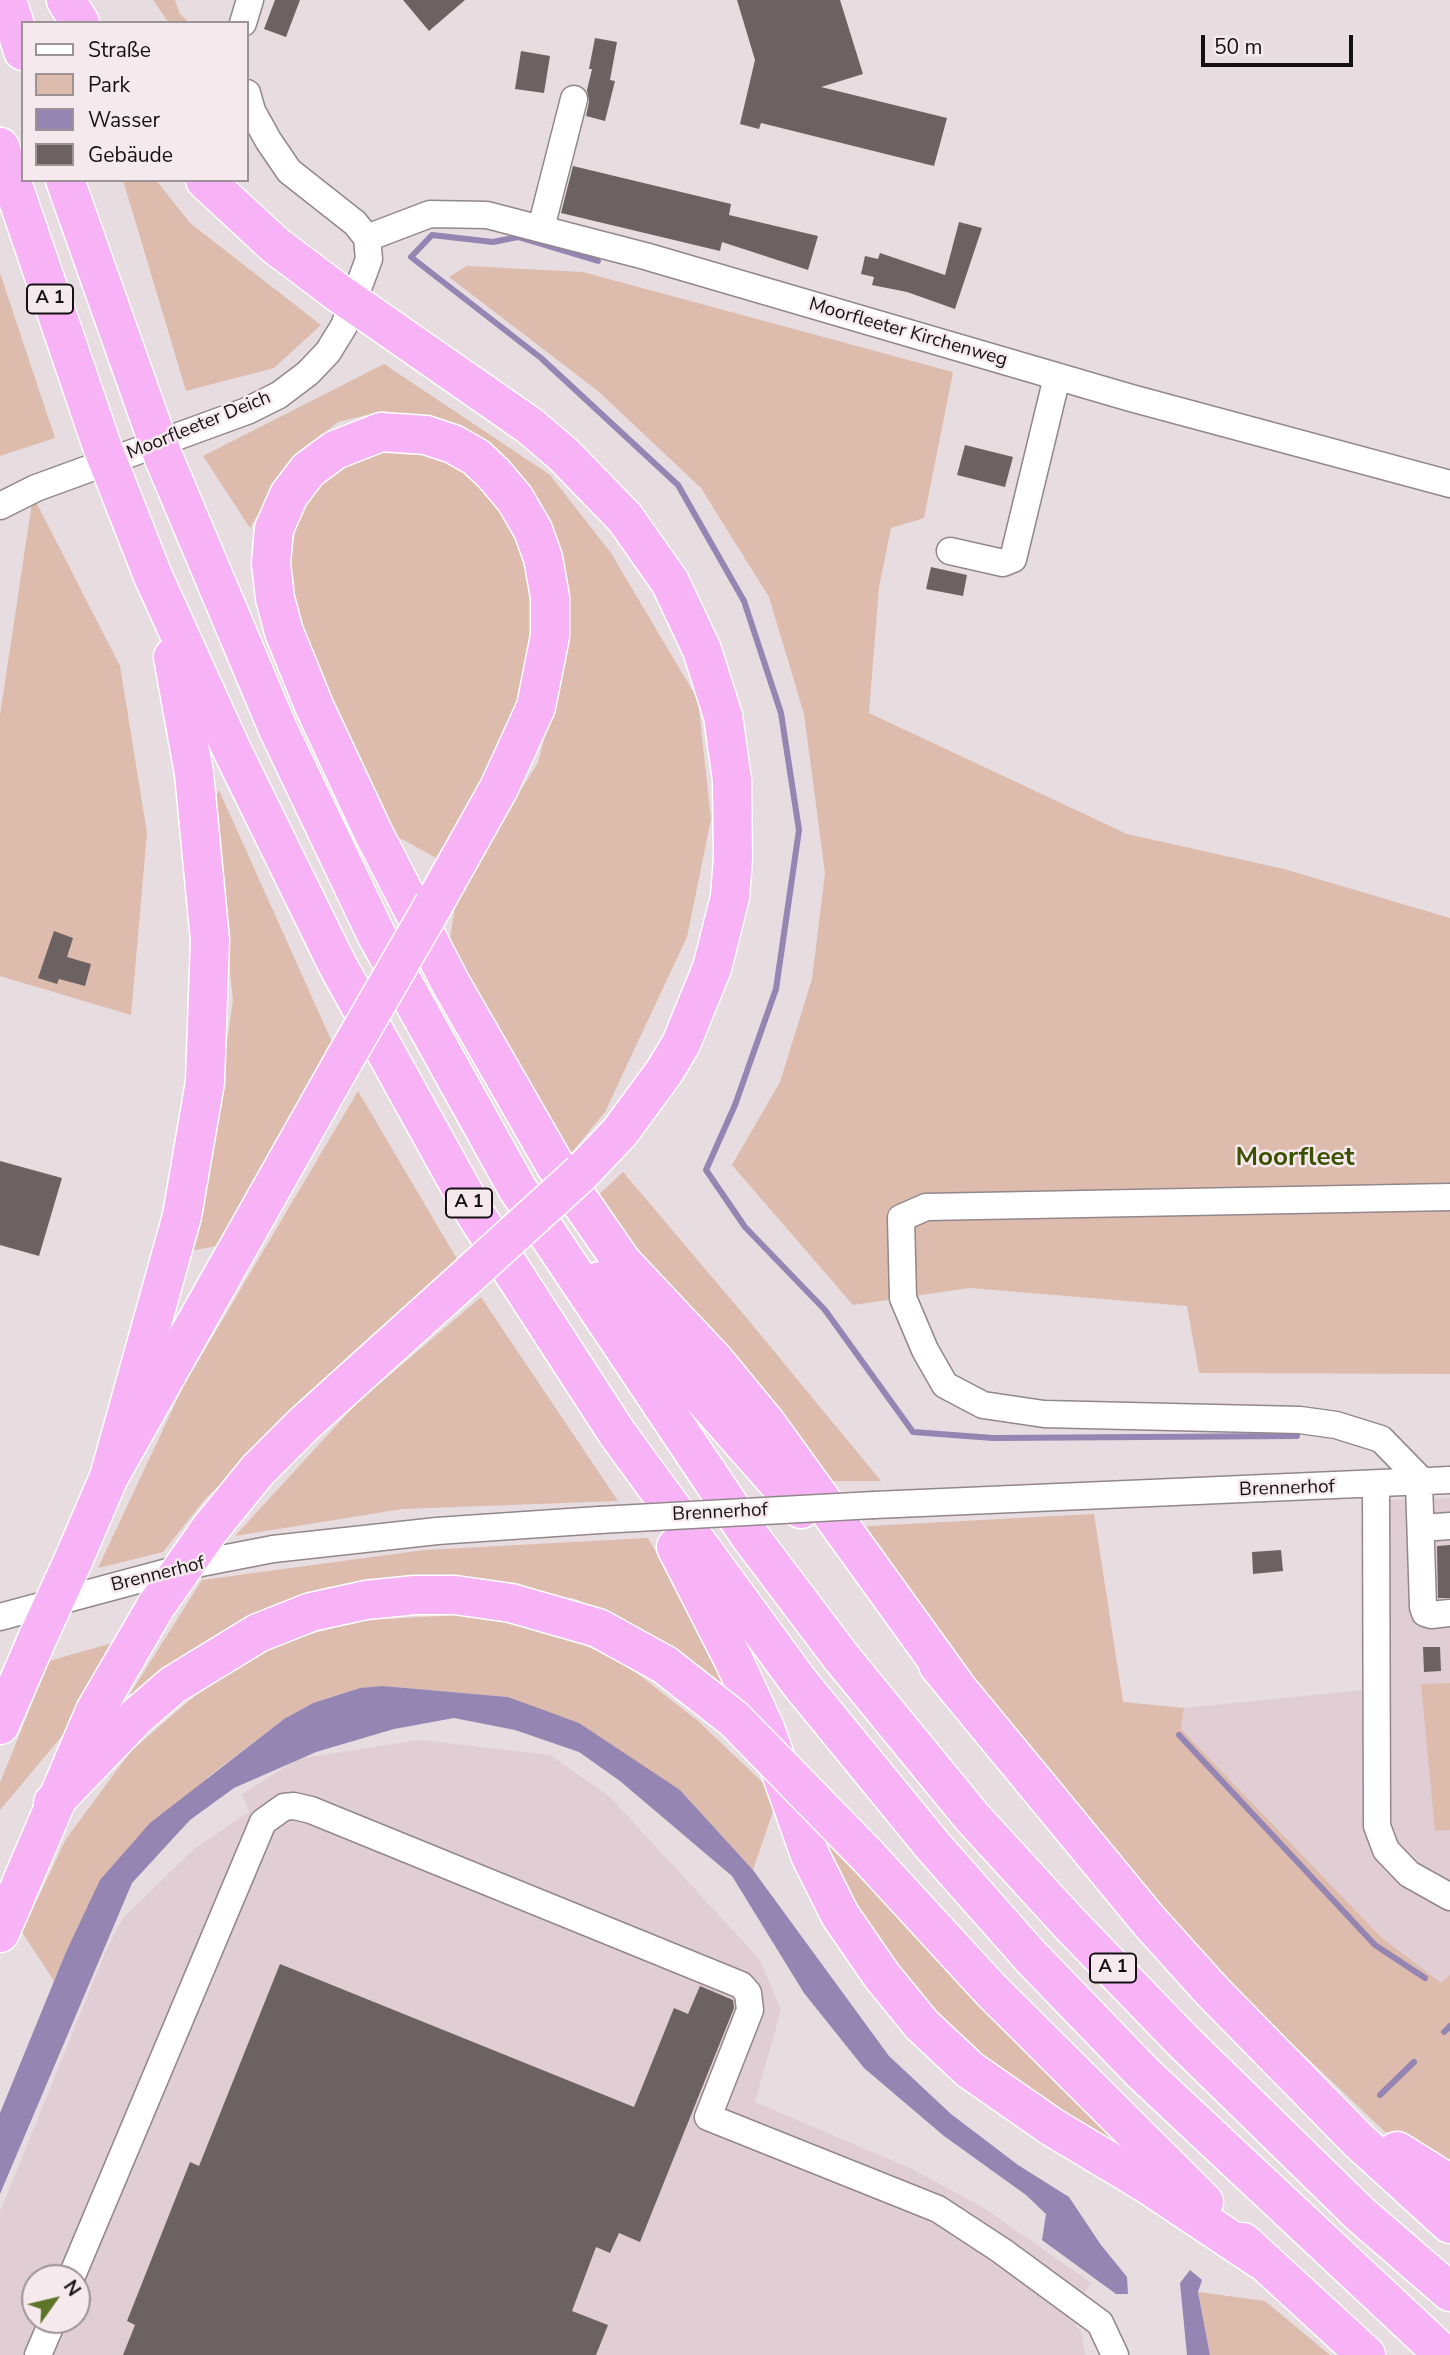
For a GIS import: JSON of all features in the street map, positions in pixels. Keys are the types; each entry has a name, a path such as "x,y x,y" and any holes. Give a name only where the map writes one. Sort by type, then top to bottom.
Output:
{"highway":[{"path":"7,0 21,45"},
{"path":"66,0 79,21"},
{"name":"A 1","path":"0,147 108,461 153,576 231,748 337,964 404,1089 483,1226 617,1433 799,1682 933,1846 1031,1957 1172,2102 1444,2355"},
{"name":"A 1","path":"66,182 158,443 278,729 376,934 517,1188 748,1535 841,1657 972,1816 1182,2040 1360,2214 1450,2292"},
{"path":"0,1933 53,1803 95,1711 156,1606 210,1529 258,1471 303,1424 581,1173 620,1132 681,1044 712,968 730,897 733,858 732,780 723,716 702,650 670,582 625,518 564,455 530,426 275,245 207,182"},
{"path":"0,1725 109,1477 344,1060 434,904 499,788 536,707 550,636 550,597 533,530 515,499 476,457 453,444 426,435 382,432 335,450 308,470 289,495 274,529 271,563 275,597 284,632 315,708 373,832 450,982 569,1186 622,1262 715,1361 766,1423 955,1685"},
{"path":"109,1477 182,1216 205,1082 210,1011 210,940 194,774 180,687 153,576"},
{"path":"517,1188 955,1685 1149,1921 1359,2141 1450,2224"},
{"path":"617,1433 734,1661 765,1728 810,1855 840,1915 882,1976 922,2025 970,2070 1052,2127 1147,2184 1261,2260"},
{"path":"53,1803 136,1717 173,1685 258,1633 311,1612 366,1600 415,1595 455,1595 512,1603 598,1628 665,1665 734,1719 866,1854 991,1990 1261,2260 1366,2355"},
{"path":"1285,2064 1387,2144 1450,2184"}],"street":[{"path":"244,21 250,0"},
{"path":"248,97 252,111 289,171 355,223 367,239"},
{"path":"541,228 573,99"},
{"name":"Moorfleeter Kirchenweg","path":"367,239 430,214 455,212 487,215 1450,484"},
{"name":"Moorfleeter Deich","path":"0,506 36,488 247,411 279,395 315,366 344,326 369,259 367,239"},
{"path":"950,551 1003,563 1013,559 1057,376"},
{"path":"1450,1197 926,1207 901,1218 903,1298 925,1350 945,1385 983,1405 1044,1414 1300,1420 1336,1425 1381,1439 1421,1482 1420,1528 1425,1613 1450,1614"},
{"name":"Brennerhof","path":"0,1617 177,1569 273,1549 437,1531 874,1505 1450,1480"},
{"path":"1376,1485 1377,1826 1386,1850 1409,1874 1450,1898"},
{"path":"1420,1528 1450,1526"},
{"path":"77,2264 264,1822 284,1807 294,1806 311,1810 741,1985 748,1993 750,2010 708,2117 938,2209 1100,2323 1115,2355"},
{"path":"38,2355 47,2334"}],"shaded area":[{"path":"1450,1498 1450,1683 1421,1684 1436,1831 1450,1830 1450,1975 1441,1984 1381,1937 1181,1729 1184,1708 1385,1688 1389,1500"},
{"path":"419,1740 550,1755 610,1797 760,1960 781,2010 755,2102 912,2169 984,2208 1091,2283 1068,2317 1081,2331 1085,2355 0,2355 0,2212 105,1953 123,1918 194,1849 249,1812 242,1794 298,1759"}],"green space":[{"path":"153,0 175,0 180,14 188,21 168,21"},
{"path":"124,182 158,182 190,223 321,325 274,368 186,391"},
{"path":"467,266 583,272 953,372 924,518 891,528 879,587 869,713 1127,834 1284,869 1450,918 1450,1374 1199,1373 1187,1306 969,1288 853,1305 732,1165 780,1082 812,979 825,873 804,714 769,597 701,488 598,391 449,277"},
{"path":"0,273 55,438 0,456"},
{"path":"384,364 550,475 611,553 698,700 711,819 687,937 605,1112 568,1157 448,951 458,888 538,763 561,670 560,572 442,421 383,411 338,422 290,460 250,528 203,456"},
{"path":"393,442 460,463 501,500 534,587 536,657 500,754 436,858 402,839 391,841 316,682 285,580 302,501 329,465"},
{"path":"33,496 120,666 147,833 131,1015 0,976 0,715"},
{"path":"219,790 332,1042 221,1245 191,1251 218,1105 233,1000 212,805"},
{"path":"358,1091 457,1259 206,1498 163,1552 98,1568 184,1385"},
{"path":"623,1172 881,1481 823,1481 590,1203"},
{"path":"481,1297 618,1501 402,1509 235,1536 357,1403"},
{"path":"1094,1514 1123,1702 1184,1708 1181,1729 1381,1937 1441,1983 1450,1975 1450,2173 1384,2131 1284,2036 1170,1919 851,1527"},
{"path":"648,1538 728,1680 731,1695 675,1647 576,1599 502,1586 377,1586 137,1695 130,1694 202,1580 424,1550"},
{"path":"459,1615 547,1627 628,1666 698,1721 778,1797 753,1870 680,1790 508,1697 383,1686 360,1688 313,1703 284,1719 208,1777 66,1952 54,1981 22,1932 66,1839 131,1751 206,1686 287,1640 365,1620"},
{"path":"112,1643 62,1736 0,1810 0,1783 49,1661"},
{"path":"1450,1683 1450,1830 1435,1831 1421,1684"},
{"path":"822,1839 1135,2156 982,2063 877,1948"},
{"path":"1198,2292 1265,2301 1330,2355 1210,2355"}],"water":[{"path":"383,1686 508,1697 579,1723 680,1790 753,1870 889,2056 951,2114 1018,2165 1069,2197 1101,2245 1127,2277 1128,2294 1116,2294 1042,2240 1046,2214 1026,2195 944,2136 864,2068 804,1993 732,1876 620,1781 579,1752 515,1730 454,1718 394,1729 316,1752 234,1788 190,1820 132,1883 0,2194 0,2113 66,1952 100,1880 150,1823 284,1719 313,1703 360,1688"},
{"path":"1190,2270 1202,2280 1198,2292 1210,2355 1187,2355 1180,2283"}],"building":[{"path":"275,0 300,0 286,37 264,29"},
{"path":"403,0 465,0 429,31"},
{"path":"737,0 840,0 863,74 821,87 947,118 934,166 761,123 759,129 740,124 755,60"},
{"path":"595,38 617,42 610,80 615,81 605,121 586,116 589,102 587,90 592,69 589,69"},
{"path":"521,51 550,56 544,93 515,89"},
{"path":"573,166 731,204 729,215 818,236 808,270 722,242 720,251 561,213"},
{"path":"959,222 982,228 955,309 907,292 872,285 874,277 861,274 865,256 878,259 880,253 945,275"},
{"path":"965,445 1013,457 1005,487 957,475"},
{"path":"931,567 967,575 963,596 926,589"},
{"path":"54,931 73,938 67,957 91,964 85,986 59,979 57,984 38,978"},
{"path":"0,1161 62,1178 39,1256 0,1245"},
{"path":"1450,1545 1450,1598 1438,1598 1437,1546"},
{"path":"1281,1550 1283,1571 1253,1574 1252,1552"},
{"path":"1423,1647 1440,1647 1441,1671 1424,1672"},
{"path":"280,1964 634,2107 674,2008 688,2014 700,1986 733,2000 734,2008 640,2242 619,2233 610,2253 596,2247 572,2311 608,2325 596,2355 123,2355 135,2325 127,2321 190,2162 199,2166"}],"waterway":[{"path":"598,261 518,237 493,242 432,235 411,257 541,358 678,485 744,601 781,713 799,830 776,989 735,1105 706,1170 745,1227 825,1310 913,1432 993,1438 1297,1436"},
{"path":"1179,1735 1375,1945 1425,1978"},
{"path":"1444,2032 1450,2026"},
{"path":"1380,2095 1414,2062"}],"district":[{"name":"Moorfleet","path":"1295,1159"}]}
